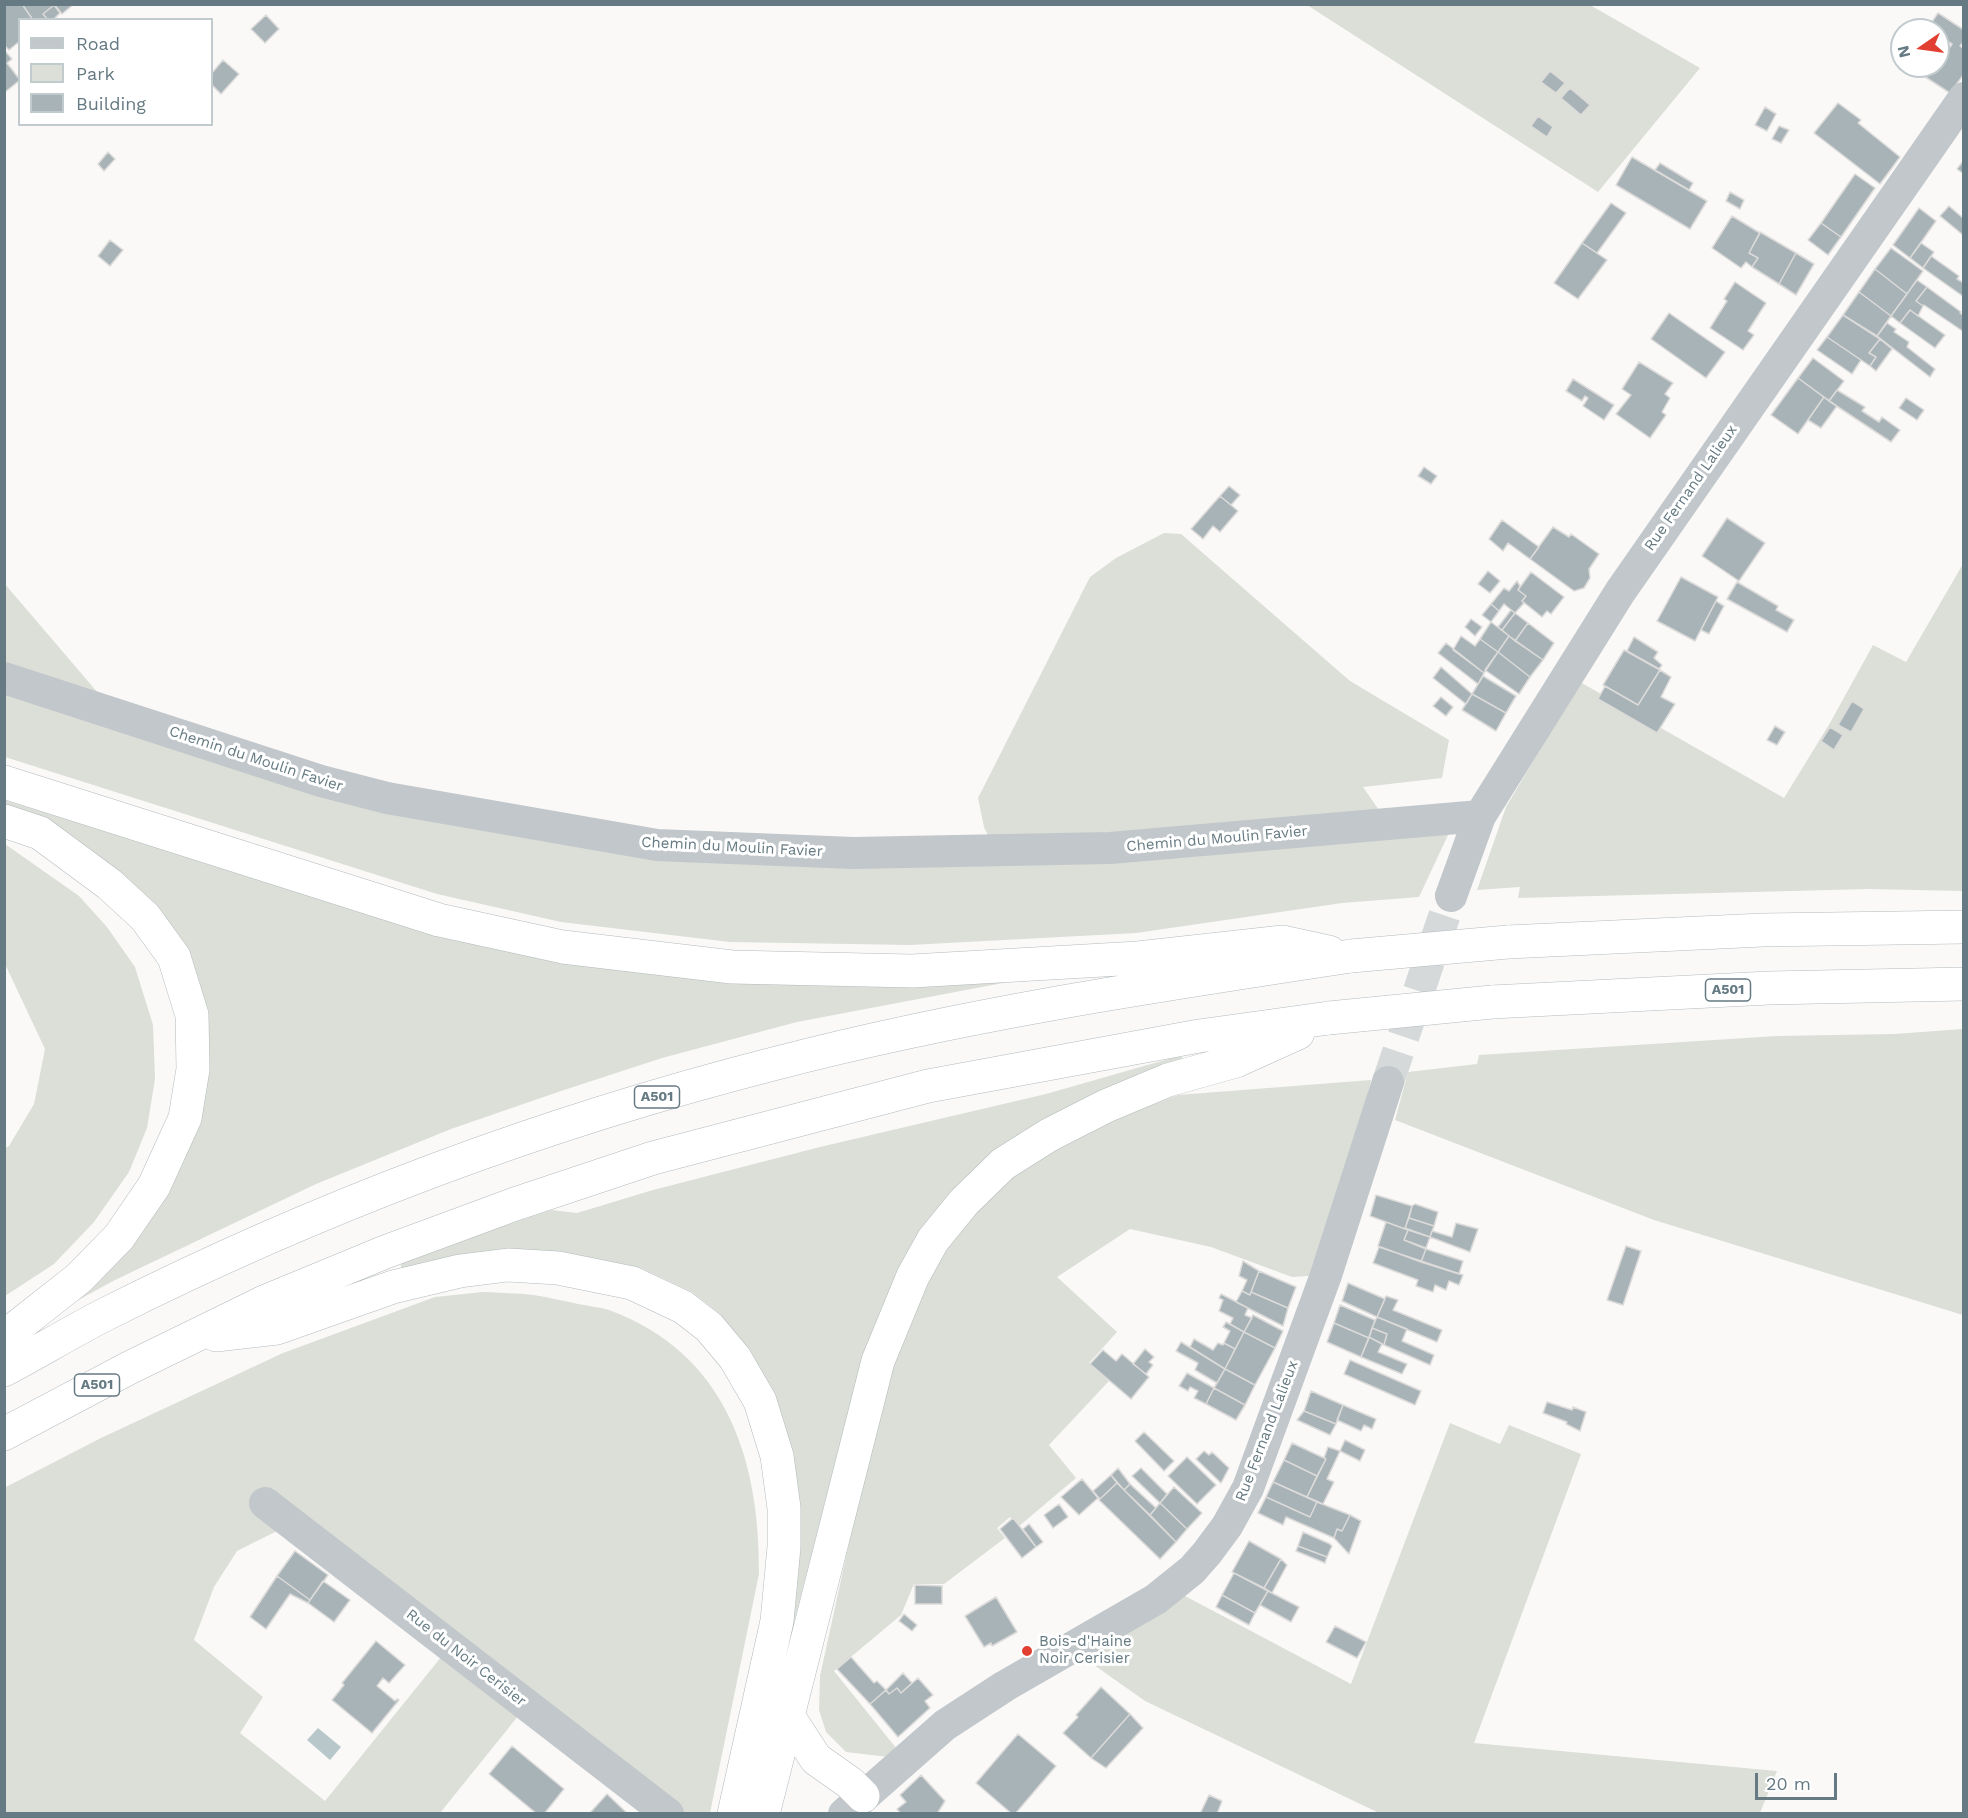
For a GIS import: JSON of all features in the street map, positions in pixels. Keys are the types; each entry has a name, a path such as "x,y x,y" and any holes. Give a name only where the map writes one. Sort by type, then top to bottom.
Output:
{"highway":[{"path":"4,782 439,920 563,947 732,967 912,970 1138,958 1282,942 1351,956"},
{"path":"4,821 40,833 110,884 145,917 174,957 192,1014 193,1069 185,1118 154,1186 125,1228 79,1278 4,1337"},
{"name":"A501","path":"4,1370 124,1306 237,1252 364,1197 506,1145 642,1101 776,1063 909,1032 1193,980 1351,956 1508,942 1763,930 1964,927"},
{"name":"A501","path":"4,1434 129,1368 264,1302 385,1252 515,1204 653,1158 928,1086 1199,1036 1329,1018 1492,1002 1769,988 1964,984"},
{"path":"763,1814 878,1361 913,1276 933,1240 964,1202 1003,1164 1049,1135 1106,1106 1168,1080 1236,1061 1329,1018"},
{"path":"191,1338 277,1328 393,1287 460,1271 508,1265 558,1268 632,1283 683,1307 709,1327 735,1358 760,1401 777,1456 784,1508 784,1547 777,1621 734,1814"},
{"path":"789,1716 816,1759 850,1783 853,1805"}],"street":[{"name":"Rue Fernand Lalieux","path":"1451,896 1480,816 1620,592 1964,98"},
{"name":"Chemin du Moulin Favier","path":"4,678 321,781 387,798 657,845 853,853 1110,848 1480,816"},
{"name":"Rue Fernand Lalieux","path":"853,1805 945,1725 1005,1686 1156,1599 1192,1570 1227,1526 1248,1488 1326,1275 1388,1082"},
{"name":"Rue du Noir Cerisier","path":"265,1503 668,1814"}],"green space":[{"path":"1307,5 1590,5 1700,68 1598,192"},
{"path":"1164,533 1181,534 1350,681 1449,740 1442,778 1363,787 1388,823 1456,818 1419,897 1342,903 1136,933 910,945 730,942 561,922 437,894 5,757 4,583 116,714 527,824 995,850 984,827 978,798 1090,577 1116,558"},
{"path":"1963,564 1963,891 1869,889 1518,898 1520,887 1477,890 1506,807 1580,682 1784,798 1830,723 1873,645 1906,662"},
{"path":"4,800 155,846 561,960 731,984 913,982 1061,972 797,1022 662,1058 561,1091 451,1129 316,1184 115,1280 49,1316 134,1243 169,1193 200,1124 182,950 5,805"},
{"path":"5,844 79,896 107,927 135,967 153,1025 155,1079 147,1128 129,1172 94,1222 54,1264 5,1296 5,1148 9,1146 34,1104 45,1049 5,964"},
{"path":"1963,1029 1963,1315 1654,1220 1395,1120 1408,1072 1477,1064 1479,1055 1777,1036 1894,1034"},
{"path":"1179,1056 1189,1061 1095,1096 1023,1131 949,1196 898,1270 863,1354 793,1626 792,1533 744,1343 718,1312 692,1292 641,1268 566,1253 401,1272 401,1263 441,1246 552,1210 577,1213 653,1190 820,1147 1046,1094"},
{"path":"1371,1080 1326,1275 1292,1277 1211,1247 1130,1229 1057,1277 1117,1332 1089,1363 1109,1381 1049,1445 1076,1478 1018,1527 1010,1517 997,1528 1005,1538 944,1584 914,1584 901,1615 834,1671 905,1759 846,1752 826,1732 819,1710 820,1676 886,1374 903,1331 942,1253 972,1216 1011,1178 1058,1148 1115,1119 1178,1095"},
{"path":"483,1292 521,1294 609,1310 649,1329 682,1353 708,1382 728,1415 743,1451 752,1490 758,1531 759,1574 710,1813 680,1813 527,1705 440,1813 5,1813 4,1488 101,1438 283,1353 435,1297","holes":["291,1524 450,1646 325,1801 240,1733 263,1697 194,1640 214,1587 237,1551"]},
{"path":"1450,1423 1500,1444 1509,1425 1581,1454 1474,1743 1777,1771 1760,1813 1379,1813 1145,1701 1070,1648 1170,1588 1351,1684"}],"shaded area":[{"path":"318,1728 341,1747 330,1760 307,1740"}],"building":[{"path":"22,4 32,18 18,18 18,43 9,50 4,45 4,6"},
{"path":"22,4 54,4 43,14 46,18 32,18"},
{"path":"54,4 74,4 62,14"},
{"path":"54,5 60,13 55,18 46,18 43,14"},
{"path":"1938,13 1946,18 1935,18"},
{"path":"266,15 279,29 265,43 251,29"},
{"path":"1950,21 1964,30 1964,41 1960,46 1964,49 1964,74 1950,93 1927,78 1950,78 1950,47 1952,44 1950,43"},
{"path":"6,52 12,59 7,63 18,77 18,82 4,93 4,54"},
{"path":"223,60 239,74 221,94 213,86 213,72"},
{"path":"1550,71 1565,83 1556,93 1541,82"},
{"path":"1570,88 1590,105 1581,115 1561,98"},
{"path":"1838,103 1861,120 1858,123 1900,157 1880,184 1814,133"},
{"path":"1765,107 1776,114 1767,131 1755,125"},
{"path":"1538,116 1553,127 1547,137 1531,126"},
{"path":"1779,126 1789,130 1781,143 1772,139"},
{"path":"108,152 115,159 104,171 98,164"},
{"path":"1632,157 1707,201 1690,229 1616,185"},
{"path":"1964,160 1964,174 1957,169"},
{"path":"1660,163 1693,183 1689,190 1655,170"},
{"path":"1855,174 1875,188 1841,237 1821,223"},
{"path":"1730,192 1744,200 1740,209 1726,201"},
{"path":"1611,203 1626,213 1597,253 1582,243"},
{"path":"1949,206 1964,219 1963,235 1940,216"},
{"path":"1919,208 1936,221 1910,258 1893,245"},
{"path":"1732,216 1760,233 1749,253 1758,258 1752,267 1746,262 1741,268 1712,248"},
{"path":"1821,223 1841,237 1828,255 1808,240"},
{"path":"1760,232 1796,253 1779,284 1752,267 1758,258 1749,253"},
{"path":"110,240 123,250 110,266 98,256"},
{"path":"1582,243 1607,260 1578,299 1554,283"},
{"path":"1921,243 1934,252 1923,268 1910,258"},
{"path":"1891,248 1923,271 1907,294 1875,269"},
{"path":"1796,253 1814,264 1796,295 1779,284"},
{"path":"1931,256 1959,276 1957,279 1964,283 1964,297 1923,268"},
{"path":"1875,269 1907,294 1891,316 1859,292"},
{"path":"1917,280 1927,287 1916,301 1923,306 1918,316 1910,310 1900,323 1891,316"},
{"path":"1735,282 1766,303 1748,331 1754,335 1743,350 1710,328 1727,301 1724,299"},
{"path":"1927,287 1961,312 1964,316 1964,332 1916,301"},
{"path":"1859,292 1891,316 1877,336 1843,315"},
{"path":"1910,310 1945,335 1935,348 1900,323"},
{"path":"1669,313 1725,352 1706,378 1651,339"},
{"path":"1843,315 1880,339 1869,353 1876,357 1870,366 1827,337"},
{"path":"1887,323 1896,329 1894,332 1909,342 1907,347 1935,369 1930,377 1877,336"},
{"path":"1827,337 1861,360 1852,374 1817,350"},
{"path":"1880,339 1892,349 1876,371 1870,366 1876,357 1869,353"},
{"path":"1813,358 1844,381 1829,401 1798,378"},
{"path":"1639,362 1673,383 1665,394 1670,398 1662,412 1666,415 1650,438 1616,414 1631,395 1622,389"},
{"path":"1798,378 1824,397 1798,434 1771,415"},
{"path":"1573,379 1614,405 1604,420 1583,406 1588,398 1585,396 1582,401 1566,391"},
{"path":"1837,390 1865,407 1862,411 1879,422 1882,417 1900,430 1891,442 1829,401"},
{"path":"1824,397 1837,406 1821,428 1808,420"},
{"path":"1906,398 1924,410 1917,420 1899,408"},
{"path":"1424,467 1437,476 1431,484 1418,476"},
{"path":"1229,486 1240,495 1231,505 1220,496"},
{"path":"1220,496 1238,511 1220,532 1213,526 1203,539 1191,529"},
{"path":"1727,518 1765,543 1739,581 1702,556"},
{"path":"1502,520 1539,547 1530,559 1508,543 1503,551 1489,539"},
{"path":"1553,527 1569,537 1571,534 1599,554 1589,569 1590,578 1584,588 1574,591 1530,559"},
{"path":"1488,571 1500,581 1490,593 1478,584"},
{"path":"1531,572 1564,597 1551,614 1547,611 1542,617 1522,601 1526,596 1518,590"},
{"path":"1681,577 1718,597 1695,641 1657,621"},
{"path":"1517,581 1520,586 1518,590 1526,596 1522,601 1524,603 1515,613 1504,604 1499,611 1491,604 1504,588 1509,591"},
{"path":"1737,582 1778,606 1776,610 1794,620 1787,632 1727,599"},
{"path":"1716,601 1724,606 1709,634 1701,630"},
{"path":"1491,604 1499,611 1491,622 1482,615"},
{"path":"1511,610 1515,613 1502,630 1498,627"},
{"path":"1515,613 1528,623 1515,641 1502,630"},
{"path":"1471,619 1482,627 1475,636 1465,627"},
{"path":"1491,622 1509,636 1498,652 1480,639"},
{"path":"1528,623 1554,643 1543,660 1515,641"},
{"path":"1461,636 1475,646 1480,639 1498,652 1484,673 1453,650"},
{"path":"1509,636 1543,660 1530,677 1498,652"},
{"path":"1634,637 1658,652 1654,658 1662,665 1659,669 1627,651"},
{"path":"1446,643 1484,673 1478,684 1438,653"},
{"path":"1624,650 1660,670 1638,705 1603,685"},
{"path":"1498,652 1530,677 1519,694 1485,670"},
{"path":"1441,667 1472,694 1466,704 1433,678"},
{"path":"1660,670 1671,677 1661,697 1675,704 1657,733 1598,699 1605,686 1638,705"},
{"path":"1483,676 1516,696 1506,713 1472,694"},
{"path":"1472,694 1506,713 1496,731 1462,710"},
{"path":"1441,697 1453,707 1446,716 1433,706"},
{"path":"1852,701 1864,709 1851,732 1838,725"},
{"path":"1775,726 1785,732 1777,745 1767,740"},
{"path":"1830,727 1843,735 1834,750 1821,741"},
{"path":"1376,1195 1412,1206 1405,1229 1370,1216"},
{"path":"1415,1204 1438,1212 1434,1226 1409,1218 1412,1206"},
{"path":"1409,1218 1434,1226 1430,1237 1405,1228"},
{"path":"1386,1222 1408,1230 1404,1240 1426,1249 1421,1262 1378,1246"},
{"path":"1456,1223 1478,1229 1470,1252 1430,1237 1432,1231 1452,1237"},
{"path":"1408,1230 1430,1237 1426,1248 1404,1240"},
{"path":"1626,1246 1641,1251 1623,1305 1607,1300"},
{"path":"1379,1247 1463,1275 1459,1285 1449,1281 1446,1290 1435,1285 1433,1292 1416,1286 1418,1280 1373,1263"},
{"path":"1426,1249 1463,1261 1459,1274 1421,1262"},
{"path":"1243,1261 1259,1271 1250,1295 1242,1291 1247,1280 1239,1276"},
{"path":"1259,1271 1296,1287 1288,1308 1251,1292"},
{"path":"1348,1283 1385,1299 1377,1317 1342,1301"},
{"path":"1242,1291 1250,1295 1251,1292 1288,1308 1283,1326 1236,1302"},
{"path":"1221,1294 1248,1308 1245,1315 1252,1318 1244,1332 1230,1324 1233,1318 1219,1311 1223,1300 1219,1298"},
{"path":"1386,1296 1398,1300 1393,1310 1442,1330 1437,1342 1377,1317"},
{"path":"1340,1305 1375,1320 1369,1338 1334,1323"},
{"path":"1253,1315 1283,1331 1275,1348 1244,1332"},
{"path":"1377,1317 1407,1329 1402,1341 1434,1355 1430,1365 1384,1345 1387,1334 1372,1328"},
{"path":"1226,1322 1244,1332 1235,1349 1224,1343 1230,1331 1223,1327"},
{"path":"1334,1323 1369,1338 1361,1357 1327,1342"},
{"path":"1372,1328 1387,1334 1384,1345 1369,1337"},
{"path":"1244,1332 1275,1348 1255,1385 1225,1369"},
{"path":"1369,1337 1382,1344 1378,1352 1407,1364 1402,1374 1361,1357"},
{"path":"1194,1339 1213,1350 1218,1343 1223,1345 1224,1343 1235,1349 1225,1369 1190,1347"},
{"path":"1181,1342 1225,1369 1217,1383 1195,1370 1198,1363 1176,1351"},
{"path":"1145,1349 1154,1357 1149,1362 1153,1365 1146,1374 1133,1364"},
{"path":"1103,1350 1116,1361 1122,1354 1149,1377 1131,1399 1090,1364"},
{"path":"1350,1360 1421,1391 1415,1405 1344,1374"},
{"path":"1225,1369 1255,1385 1245,1405 1214,1388"},
{"path":"1187,1373 1214,1388 1206,1404 1194,1398 1198,1391 1190,1387 1188,1391 1179,1386"},
{"path":"1214,1388 1245,1405 1236,1420 1206,1404"},
{"path":"1311,1391 1343,1405 1336,1424 1304,1411"},
{"path":"1547,1402 1586,1412 1580,1431 1566,1424 1567,1422 1543,1413"},
{"path":"1343,1405 1376,1419 1372,1429 1364,1425 1361,1431 1337,1420"},
{"path":"1304,1411 1336,1424 1330,1435 1297,1420"},
{"path":"1144,1432 1174,1461 1164,1471 1135,1441"},
{"path":"1345,1440 1365,1450 1360,1461 1340,1451"},
{"path":"1292,1443 1326,1459 1317,1476 1284,1460"},
{"path":"1328,1447 1340,1451 1327,1479 1334,1482 1323,1504 1307,1497 1326,1459 1324,1458"},
{"path":"1204,1451 1209,1455 1212,1452 1229,1468 1221,1483 1196,1459"},
{"path":"1187,1457 1216,1485 1197,1504 1168,1476"},
{"path":"1284,1460 1317,1476 1307,1497 1273,1482"},
{"path":"1118,1468 1130,1484 1124,1490 1111,1475"},
{"path":"1141,1468 1167,1494 1160,1503 1132,1476"},
{"path":"1111,1475 1117,1483 1100,1499 1093,1491"},
{"path":"1082,1479 1098,1498 1079,1515 1061,1497"},
{"path":"1273,1482 1317,1502 1310,1517 1266,1497"},
{"path":"1117,1483 1176,1542 1160,1559 1099,1500"},
{"path":"1130,1484 1156,1508 1150,1515 1124,1490"},
{"path":"1174,1487 1202,1513 1187,1529 1160,1503"},
{"path":"1266,1497 1310,1517 1317,1502 1350,1515 1342,1531 1337,1529 1334,1538 1286,1517 1283,1525 1258,1513"},
{"path":"1160,1503 1187,1529 1176,1542 1150,1515"},
{"path":"1059,1504 1068,1517 1053,1528 1044,1515"},
{"path":"1350,1515 1361,1521 1349,1554 1334,1538 1337,1529 1342,1531"},
{"path":"1013,1518 1036,1547 1022,1558 1000,1529"},
{"path":"1029,1524 1043,1542 1036,1547 1023,1529"},
{"path":"1303,1532 1332,1546 1327,1557 1298,1546"},
{"path":"1249,1541 1281,1559 1264,1588 1232,1572"},
{"path":"1298,1546 1327,1557 1325,1563 1296,1551"},
{"path":"295,1551 328,1575 310,1600 277,1576"},
{"path":"1281,1559 1287,1565 1272,1593 1264,1588"},
{"path":"1234,1573 1268,1591 1255,1613 1222,1595"},
{"path":"277,1576 310,1600 308,1603 290,1594 266,1629 250,1617"},
{"path":"323,1581 350,1600 334,1622 308,1603"},
{"path":"915,1585 942,1586 942,1604 915,1604"},
{"path":"1268,1591 1299,1607 1291,1622 1260,1605"},
{"path":"1222,1595 1255,1613 1249,1625 1216,1607"},
{"path":"996,1597 1017,1632 992,1646 991,1643 984,1647 965,1616"},
{"path":"904,1614 917,1625 912,1631 899,1621"},
{"path":"1335,1626 1366,1642 1357,1658 1326,1642"},
{"path":"376,1641 405,1665 389,1683 383,1678 377,1686 395,1701 399,1700 372,1733 332,1700 344,1685 342,1683"},
{"path":"851,1657 874,1683 877,1681 886,1690 870,1704 837,1669"},
{"path":"903,1673 912,1683 901,1693 897,1688 889,1694 886,1690"},
{"path":"918,1678 933,1695 925,1701 930,1708 898,1737 870,1704 886,1690 889,1694 897,1688 901,1693"},
{"path":"1101,1687 1130,1714 1091,1758 1063,1733"},
{"path":"1130,1714 1143,1728 1106,1768 1091,1758"},
{"path":"1018,1734 1056,1766 1015,1814 1012,1814 976,1783"},
{"path":"512,1746 564,1789 544,1814 537,1814 489,1774"},
{"path":"921,1775 945,1801 937,1814 901,1814 897,1809 906,1802 900,1795"},
{"path":"607,1794 628,1814 589,1814"},
{"path":"1209,1795 1222,1801 1217,1814 1200,1814"}],"tunnel":[{"path":"1388,1082 1451,896"}],"place":[{"name":"Bois-d'Haine Noir Cerisier","path":"1027,1651"}]}
